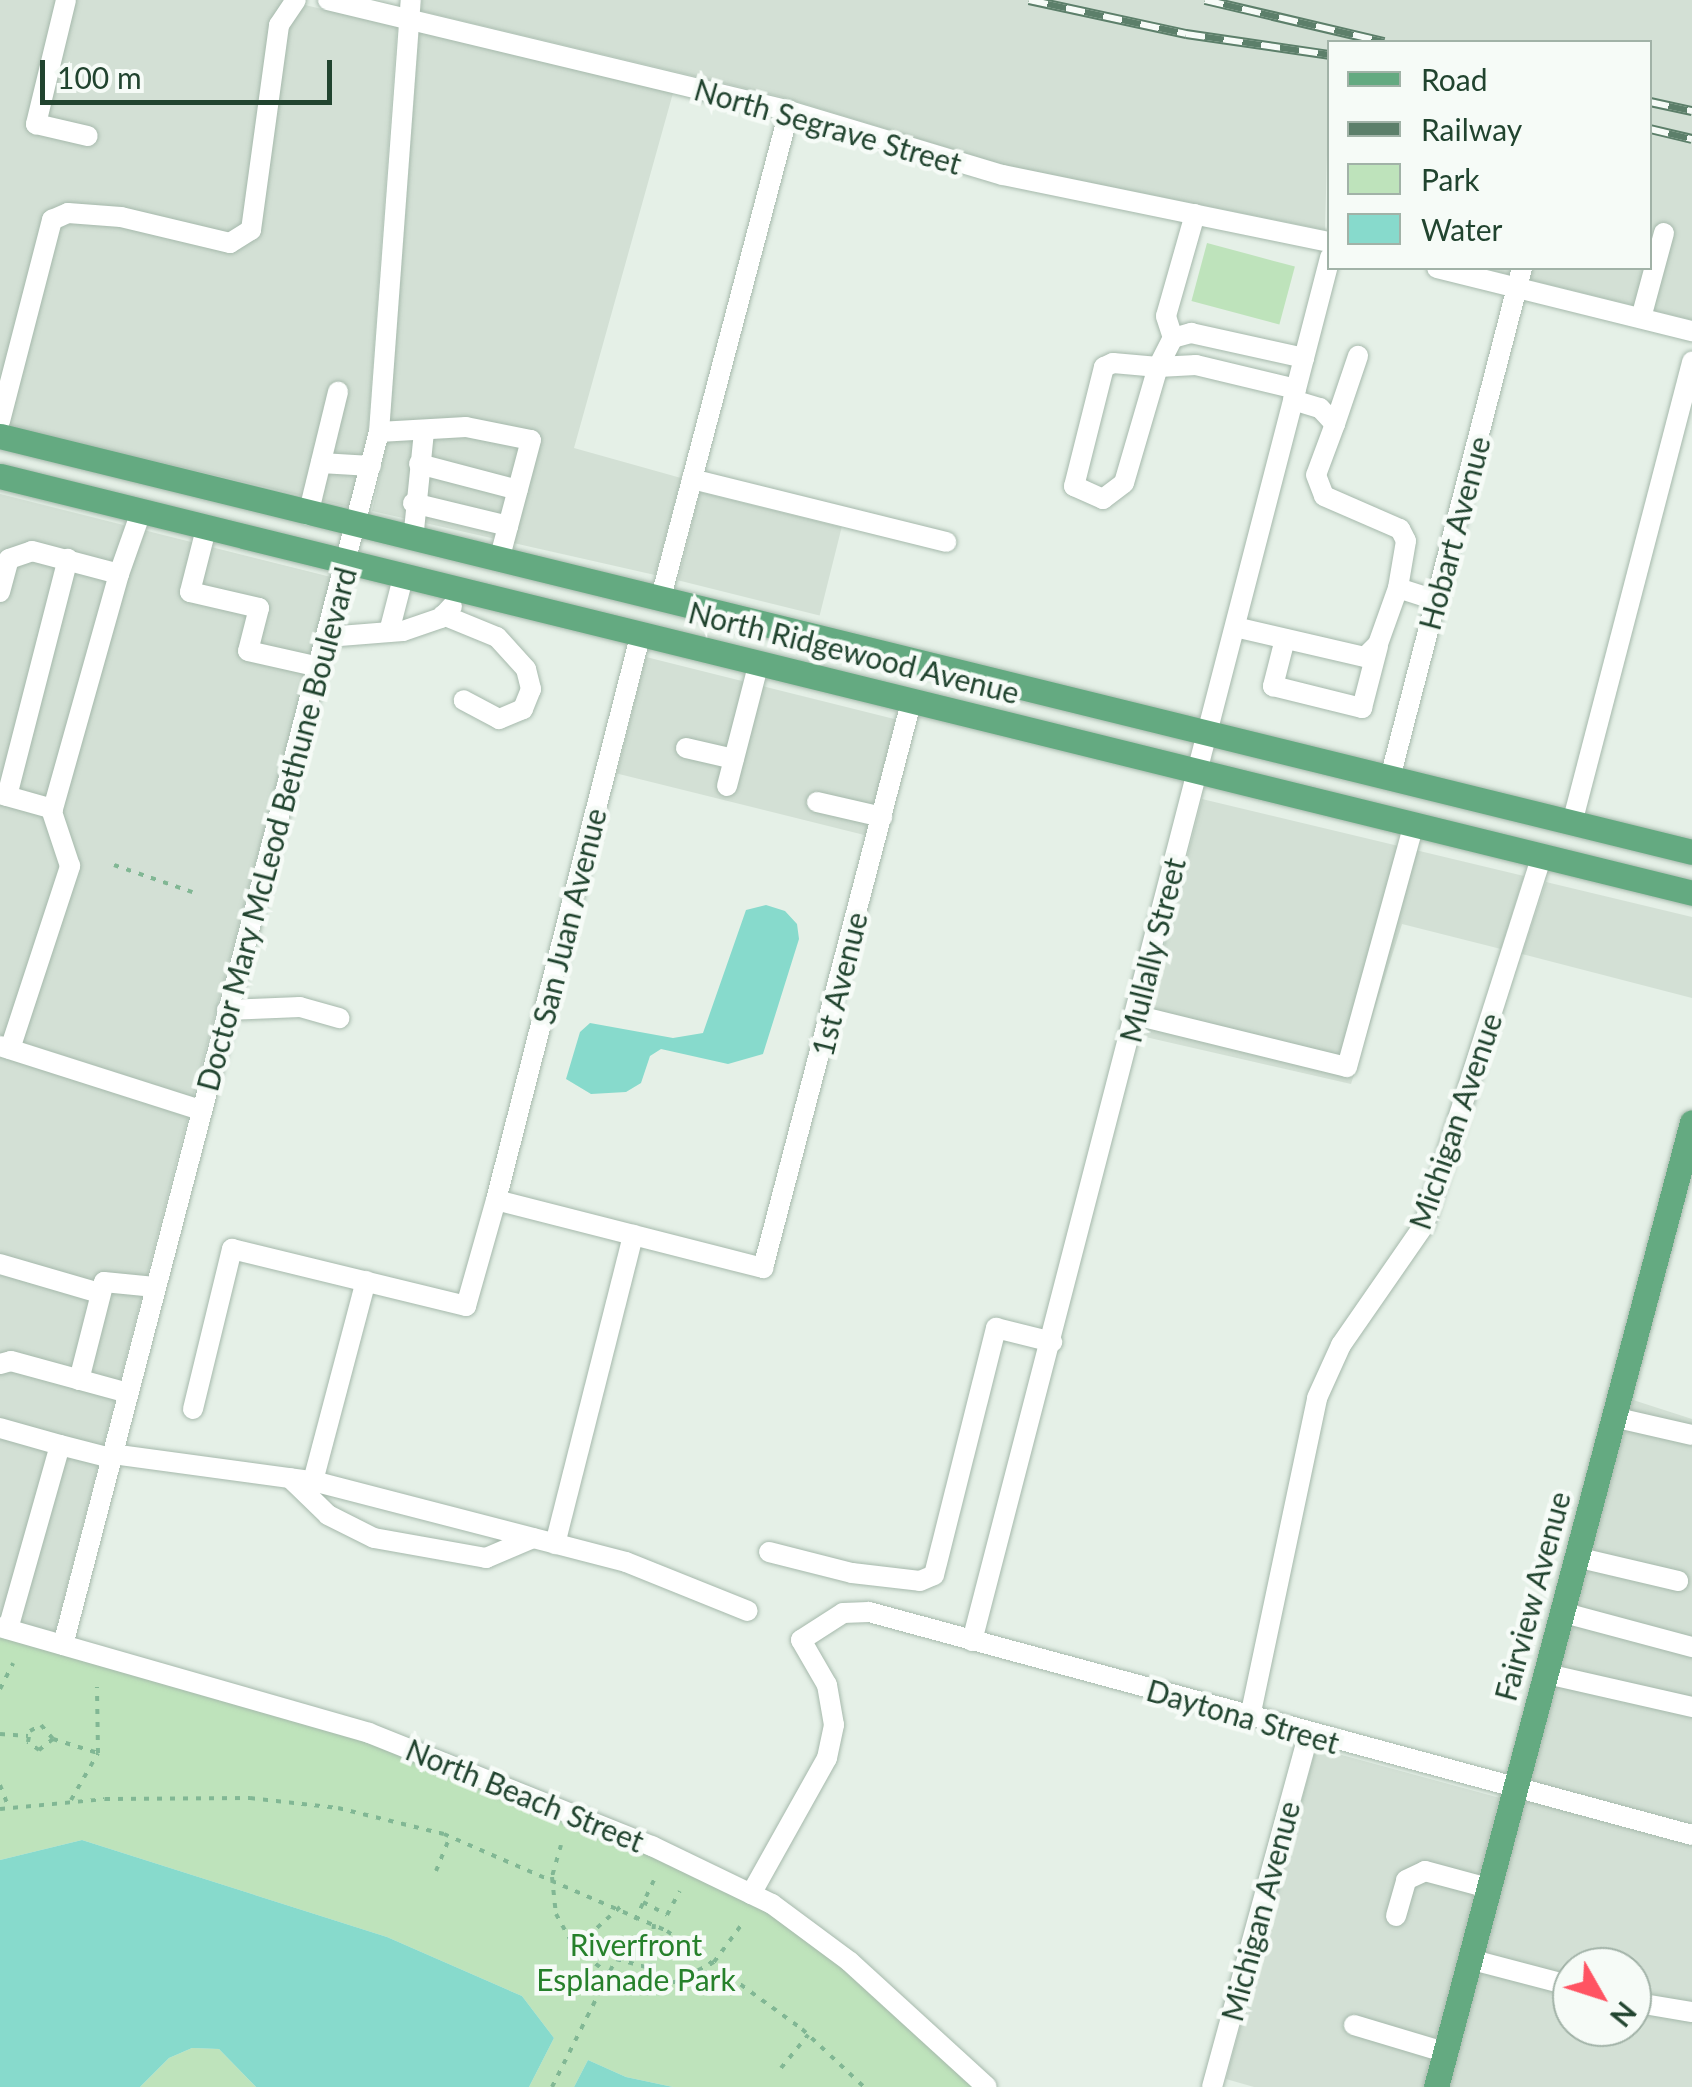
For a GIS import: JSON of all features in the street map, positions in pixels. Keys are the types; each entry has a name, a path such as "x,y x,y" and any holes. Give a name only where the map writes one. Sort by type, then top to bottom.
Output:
{"main road":[{"name":"North Ridgewood Avenue","path":"0,436 308,515 661,597 1692,852"},
{"name":"North Ridgewood Avenue","path":"0,476 346,565 641,632 1692,892"},
{"name":"Fairview Avenue","path":"1436,2087 1692,1122"}],"street":[{"path":"66,0 36,124 88,136"},
{"path":"0,421 52,220 68,212 121,217 230,243 250,230 280,25 296,0"},
{"name":"North Segrave Street","path":"328,0 410,10 789,111 1002,175 1327,241"},
{"name":"Doctor Mary McLeod Bethune Boulevard","path":"63,1645 371,466 378,432 410,10"},
{"path":"661,597 789,111"},
{"path":"1195,214 1166,316 1173,338 1158,368 1124,483 1103,498 1083,494 1072,474 1104,367 1158,368 1196,366 1294,394 1320,408 1335,424"},
{"path":"1640,318 1664,232"},
{"name":"Mullally Street","path":"972,1641 1327,270"},
{"path":"1455,270 1520,277 1640,318 1692,331"},
{"name":"Hobart Avenue","path":"1390,778 1520,277"},
{"path":"1173,338 1191,332 1304,358"},
{"path":"1285,640 1273,686 1362,708 1378,644 1398,588 1405,535 1331,503 1317,484 1318,462 1358,356"},
{"path":"1572,823 1692,361"},
{"path":"308,515 338,392"},
{"path":"378,432 466,427 531,440 499,560"},
{"path":"413,540 413,503 424,432"},
{"path":"320,463 371,466"},
{"path":"419,464 518,490"},
{"path":"692,480 946,542"},
{"path":"413,503 508,526"},
{"path":"141,512 119,574 51,809 70,866 5,1047 201,1110"},
{"path":"206,528 190,592 259,608 248,650 318,667"},
{"path":"0,592 9,560 32,551 119,574"},
{"path":"51,809 4,795 68,560"},
{"path":"389,632 403,578"},
{"path":"1398,588 1436,600"},
{"path":"326,637 389,632 443,615 464,592"},
{"path":"443,615 497,637 526,668 531,689 523,709 499,720 464,700"},
{"path":"1235,627 1356,657 1378,644"},
{"name":"San Juan Avenue","path":"366,1281 466,1306 641,632"},
{"path":"726,786 759,662"},
{"name":"1st Avenue","path":"633,1234 763,1268 912,699"},
{"path":"686,748 734,759"},
{"path":"816,802 882,817"},
{"path":"1135,1016 1347,1067 1414,824"},
{"name":"Michigan Avenue","path":"1250,1717 1317,1398 1341,1345 1424,1226 1542,856"},
{"path":"227,1010 300,1007 339,1018"},
{"path":"496,1200 633,1234 555,1544"},
{"path":"193,1408 232,1249 366,1281 313,1481"},
{"path":"0,1264 99,1293"},
{"path":"79,1380 99,1293 114,1279 155,1287"},
{"path":"769,1552 852,1573 920,1581 934,1575 996,1328 1052,1342"},
{"path":"1,1362 128,1393"},
{"path":"1614,1417 1692,1435"},
{"path":"0,1428 112,1456 313,1481 626,1562 748,1611"},
{"path":"4,1628 60,1445"},
{"path":"290,1478 328,1516 374,1538 486,1558 533,1538"},
{"path":"1576,1556 1678,1581"},
{"name":"Daytona Street","path":"750,1894 827,1758 834,1725 827,1685 800,1640 843,1613 869,1612 1514,1791 1692,1835"},
{"path":"1562,1612 1692,1647"},
{"name":"North Beach Street","path":"4,1628 368,1733 627,1835 750,1894 850,1962 988,2087"},
{"path":"1547,1674 1692,1708"},
{"name":"Michigan Avenue","path":"1213,2087 1308,1735"},
{"path":"1396,1916 1406,1880 1425,1870 1488,1888"},
{"path":"1470,1959 1552,1981"},
{"path":"1652,2005 1692,2012"},
{"path":"1354,2025 1444,2052"}],"path":[{"path":"114,865 192,892"},
{"path":"0,1689 12,1663"},
{"path":"71,1800 98,1753 97,1686"},
{"path":"0,1734 28,1736 40,1725 52,1740 98,1753"},
{"path":"28,1736 39,1750 52,1740"},
{"path":"0,1785 9,1808"},
{"path":"0,1809 71,1800 250,1798 338,1808 450,1836 654,1924 714,1962 808,2035 864,2087"},
{"path":"436,1871 450,1836"},
{"path":"561,1845 552,1877 564,1933 609,1974 660,1985 714,1962 742,1924"},
{"path":"636,1918 654,1880"},
{"path":"643,1902 667,1915 680,1891"},
{"path":"620,1907 588,1936 618,1956 650,1968 654,1924"},
{"path":"552,2087 618,1956"},
{"path":"781,2068 808,2035"}],"shaded area":[{"path":"0,0 284,0 397,27 368,429 350,507 0,425"},
{"path":"422,0 1692,0 1692,320 1489,270 1652,270 1652,40 1327,40 1325,230 1004,165 782,97 421,11"},
{"path":"419,32 673,93 574,448 681,478 655,575 372,511 389,434"},
{"path":"700,492 842,527 820,616 678,580"},
{"path":"0,494 331,577 193,1097 0,1035"},
{"path":"646,657 895,719 866,836 617,773"},
{"path":"1202,799 1524,876 1501,949 1402,924 1351,1084 1141,1036"},
{"path":"1546,882 1692,917 1692,998 1522,954"},
{"path":"0,1056 188,1117 55,1632 0,1617"},
{"path":"1630,1399 1692,1419 1692,2087 1447,2087"},
{"path":"1316,1748 1500,1798 1424,2087 1254,2087 1226,2079"}],"green space":[{"path":"1207,243 1295,267 1279,325 1191,301"},
{"name":"Riverfront Esplanade Park","path":"0,1627 369,1733 772,1904 987,2087 673,2087 626,2077 588,2060 574,2087 529,2087 554,2038 522,1996 387,1937 82,1840 0,1860"},
{"path":"192,2048 219,2049 256,2087 140,2087 169,2058"}],"water":[{"path":"766,905 785,911 797,924 799,939 763,1054 728,1064 661,1049 650,1056 641,1083 626,1092 591,1094 566,1079 580,1032 590,1023 673,1038 703,1033 746,910"},
{"path":"82,1840 387,1937 522,1996 554,2038 529,2087 256,2087 219,2049 192,2048 169,2058 140,2087 0,2087 0,1860"},
{"path":"588,2060 626,2077 673,2087 574,2087"}],"railway":[{"path":"1029,0 1186,34 1327,55"},
{"path":"1205,0 1375,40"},
{"path":"1652,102 1692,111"},
{"path":"1652,129 1692,139"}]}
